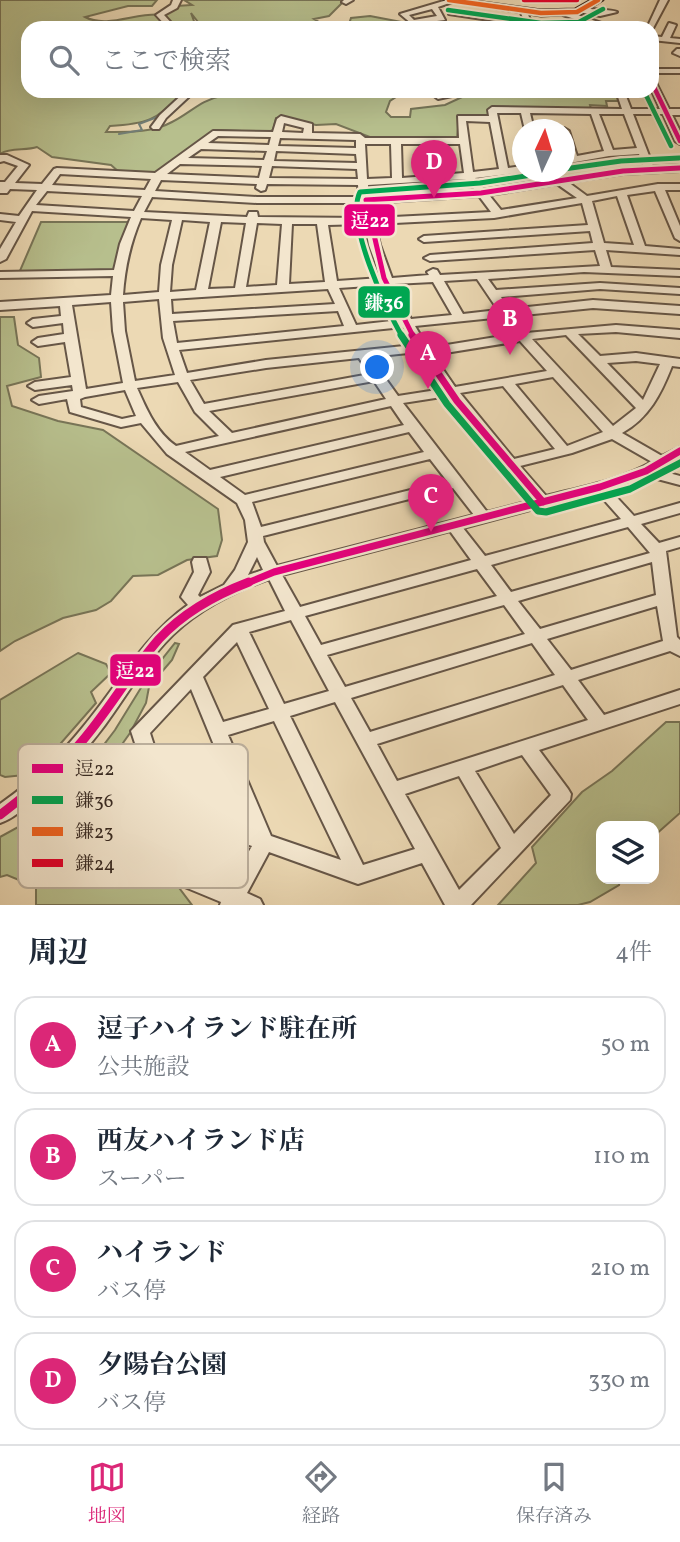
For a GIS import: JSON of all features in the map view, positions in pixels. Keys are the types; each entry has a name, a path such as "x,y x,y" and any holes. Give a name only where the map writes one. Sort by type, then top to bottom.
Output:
{"main road":[{"path":"450,2 526,16 582,10 598,0"}],"street":[{"path":"166,21 160,15 174,6 177,0"},
{"path":"654,21 664,0"},
{"path":"411,21 404,14 450,2"},
{"path":"419,21 442,18 450,2"},
{"path":"421,8 432,19"},
{"path":"582,10 600,14 614,12"},
{"path":"453,13 501,21"},
{"path":"558,13 584,21"},
{"path":"526,16 528,21"},
{"path":"665,39 672,25"},
{"path":"659,39 680,41"},
{"path":"659,71 680,71"},
{"path":"659,97 680,141"},
{"path":"156,127 163,113 174,108 184,98"},
{"path":"622,98 649,168"},
{"path":"504,172 492,110 680,112"},
{"path":"525,110 527,119"},
{"path":"558,111 561,119"},
{"path":"594,111 609,153"},
{"path":"493,118 461,118 469,177 498,213"},
{"path":"240,291 251,221 281,119 309,126 307,136"},
{"path":"526,747 561,794 561,800 457,905 274,572 256,537 249,510 243,500 163,443 144,418 130,387 119,331 119,273 125,244 158,176 216,133 360,136 359,166 370,223 386,282 406,325 449,391 543,502"},
{"path":"198,146 272,150 360,146 396,141 464,141"},
{"path":"396,141 397,181"},
{"path":"430,141 433,179"},
{"path":"575,159 642,151"},
{"path":"0,159 24,165 4,186 0,195"},
{"path":"179,161 359,166"},
{"path":"575,180 649,168 680,168"},
{"path":"0,259 29,208 57,171 362,183 469,177 512,171"},
{"path":"4,186 257,200 366,200 481,193 562,182 586,200 606,268"},
{"path":"29,208 251,221 370,223 498,213 658,187 680,187"},
{"path":"658,187 680,238"},
{"path":"621,193 641,249"},
{"path":"0,217 22,220"},
{"path":"178,217 165,258 162,296 172,347 183,378 200,409 229,438"},
{"path":"201,293 216,219"},
{"path":"418,220 436,279 460,318"},
{"path":"283,288 287,222"},
{"path":"322,222 332,286 352,330"},
{"path":"424,239 594,228"},
{"path":"429,258 600,246 680,252"},
{"path":"0,306 606,268 680,273"},
{"path":"0,275 119,273"},
{"path":"480,276 523,337 612,433 663,462"},
{"path":"492,294 600,286 680,291"},
{"path":"65,301 78,380 75,409 121,423 144,418"},
{"path":"172,347 604,304 680,310"},
{"path":"166,318 342,307"},
{"path":"69,328 36,332 69,328"},
{"path":"38,400 313,359 421,351 523,337 622,328 680,334"},
{"path":"570,333 644,408"},
{"path":"304,335 313,359"},
{"path":"362,354 412,427 482,517"},
{"path":"510,464 564,451 612,433 644,408 674,361 636,357 597,360"},
{"path":"173,451 394,401 556,373"},
{"path":"200,409 377,377"},
{"path":"35,386 78,380"},
{"path":"506,381 564,451"},
{"path":"208,475 412,427"},
{"path":"78,744 158,639 200,605 230,588 274,572 600,487 646,471 680,451"},
{"path":"243,500 433,454"},
{"path":"646,471 680,481"},
{"path":"256,537 455,484"},
{"path":"366,740 567,678 677,648 669,638 658,552 600,487"},
{"path":"144,744 140,731 239,628 680,508"},
{"path":"453,525 600,722"},
{"path":"230,588 242,572 256,537"},
{"path":"318,652 507,598 658,552 680,542"},
{"path":"200,562 202,572 189,597 200,605"},
{"path":"217,731 664,598"},
{"path":"239,628 358,875"},
{"path":"194,675 222,744"},
{"path":"393,790 680,697"},
{"path":"463,767 512,849"},
{"path":"0,815 18,800"},
{"path":"248,805 264,843 248,881"},
{"path":"248,837 358,875 428,853"},
{"path":"206,888 239,903"}],"green space":[{"path":"0,0 157,0 152,6 128,6 85,17 104,21 21,21 21,98 179,98 150,119 110,126 106,132 140,131 164,126 214,98 394,98 390,101 386,112 391,117 410,117 411,109 445,105 460,98 618,98 618,101 606,101 607,106 590,105 591,109 490,109 491,117 459,118 457,139 375,139 336,124 316,125 281,117 276,118 273,130 269,132 215,130 153,174 119,172 111,165 52,157 37,147 0,154"},
{"path":"184,0 345,0 329,16 314,19 317,21 197,21 191,13 194,21 113,21 144,15 163,15 176,6 192,5"},
{"path":"370,16 396,21 350,21 351,18"},
{"path":"41,222 128,222 115,271 19,273"},
{"path":"0,317 14,317 18,345 39,358 41,377 7,386 12,406 58,421 103,430 218,509 222,540 217,556 187,560 158,575 133,576 111,601 96,610 63,618 0,651"},
{"path":"175,643 179,644 172,660 149,687 146,703 122,744 104,744 115,730 147,678"},
{"path":"78,653 106,664 111,673 91,692 96,703 60,744 18,744 18,776 0,775 0,700"},
{"path":"666,722 680,722 680,813 659,832 659,821 596,821 596,884 619,885 590,902 578,905 498,905 536,863 532,847 582,792 612,771"},
{"path":"18,827 18,880 7,875 0,877 0,837"},
{"path":"36,888 179,888 192,905 36,905"}],"waterway":[{"path":"159,13 172,5 174,0"},
{"path":"119,134 142,130 139,124 160,116"}],"transit line":[{"name":"鎌23","path":"449,0 541,13 577,12 598,0"},
{"name":"鎌24","path":"524,0 577,0"},
{"name":"鎌36","path":"581,21 603,9"},
{"name":"鎌36","path":"448,10 527,21"},
{"name":"鎌36","path":"647,98 671,146"},
{"name":"逗22","path":"659,98 680,141"},
{"name":"鎌36","path":"575,167 621,161 679,158"},
{"name":"逗22","path":"543,502 457,401 437,375 402,319 381,267 366,200 481,193 623,171 680,168"},
{"name":"鎌36","path":"512,178 360,192 356,206 369,265 394,324 447,404 518,491 538,511 546,512 630,489 680,463"},
{"name":"逗22","path":"80,744 159,639 184,616 216,595 274,572 600,487 646,471 680,451"},
{"name":"逗22","path":"0,815 18,801"}],"place":[{"name":"夕陽台公園","path":"434,198"},
{"name":"西友ハイランド店","path":"510,355"},
{"name":"逗子ハイランド駐在所","path":"428,389"},
{"name":"ハイランド","path":"431,532"}]}
